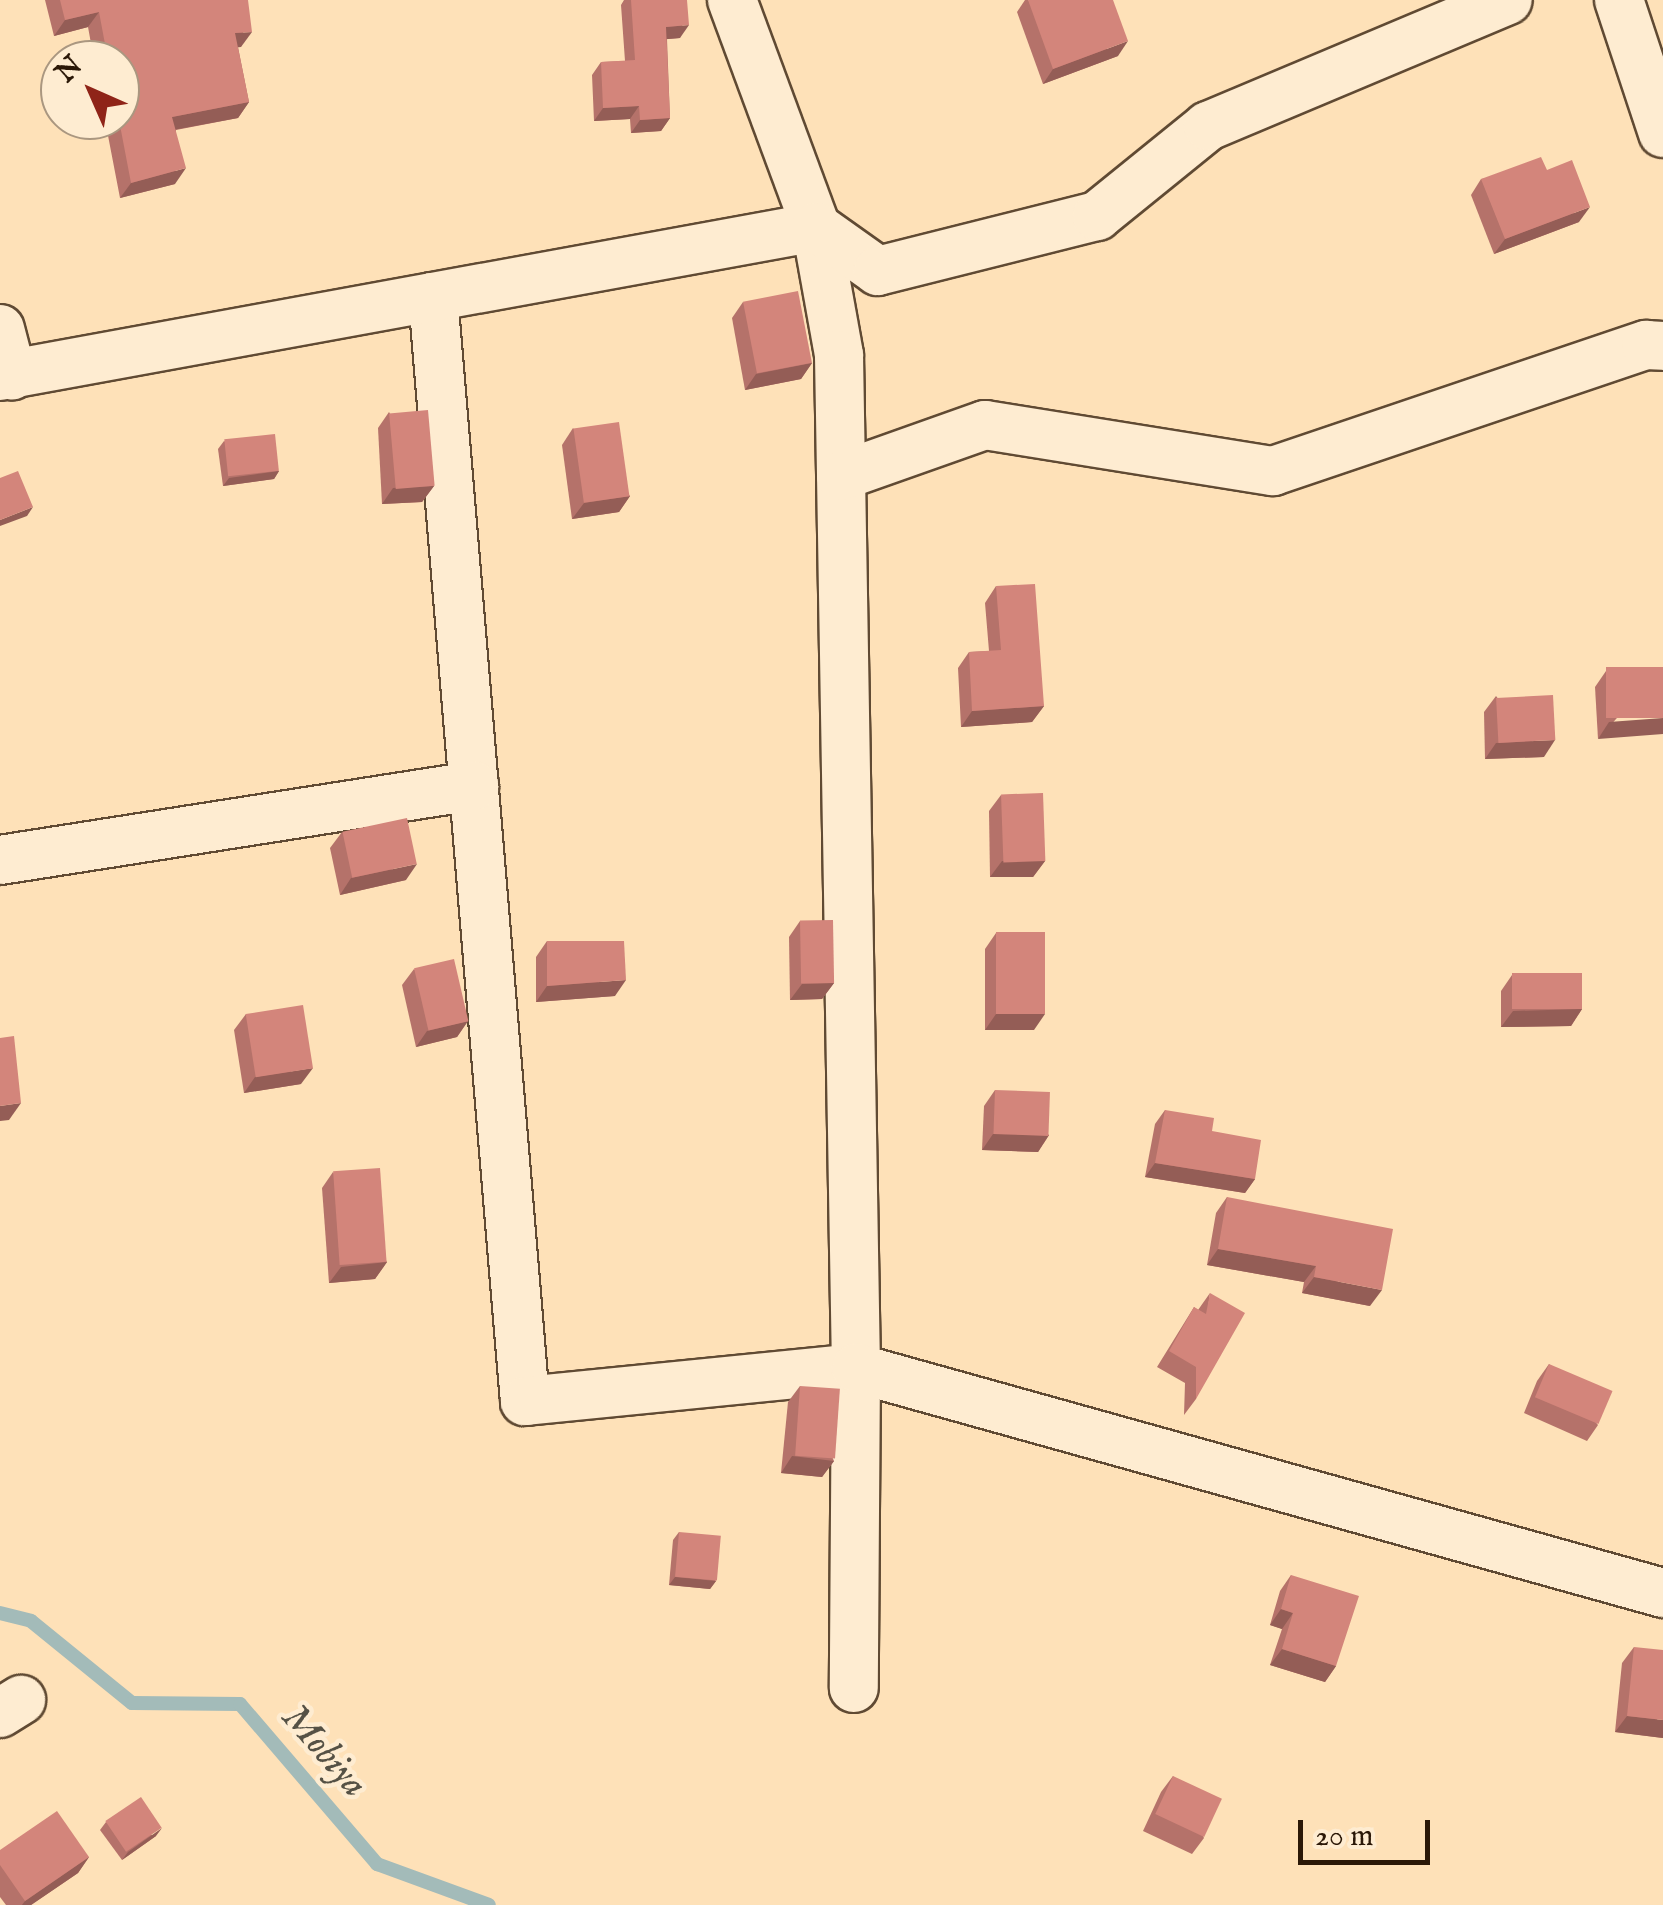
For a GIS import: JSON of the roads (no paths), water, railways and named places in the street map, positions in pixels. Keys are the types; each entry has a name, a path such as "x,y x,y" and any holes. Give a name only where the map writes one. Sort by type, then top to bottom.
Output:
{"street":[{"path":"732,0 816,227 839,355 856,1368 854,1688"},
{"path":"0,329 6,376 816,227 878,271 1098,216 1208,126 1508,0"},
{"path":"1619,0 1663,133"},
{"path":"433,297 525,1400 856,1368 1663,1592"},
{"path":"841,476 986,424 1273,471 1646,346 1663,346"},
{"path":"0,860 474,786"}],"waterway":[{"name":"Mobiya","path":"0,1613 31,1621 132,1703 240,1704 377,1864 489,1905"}]}
